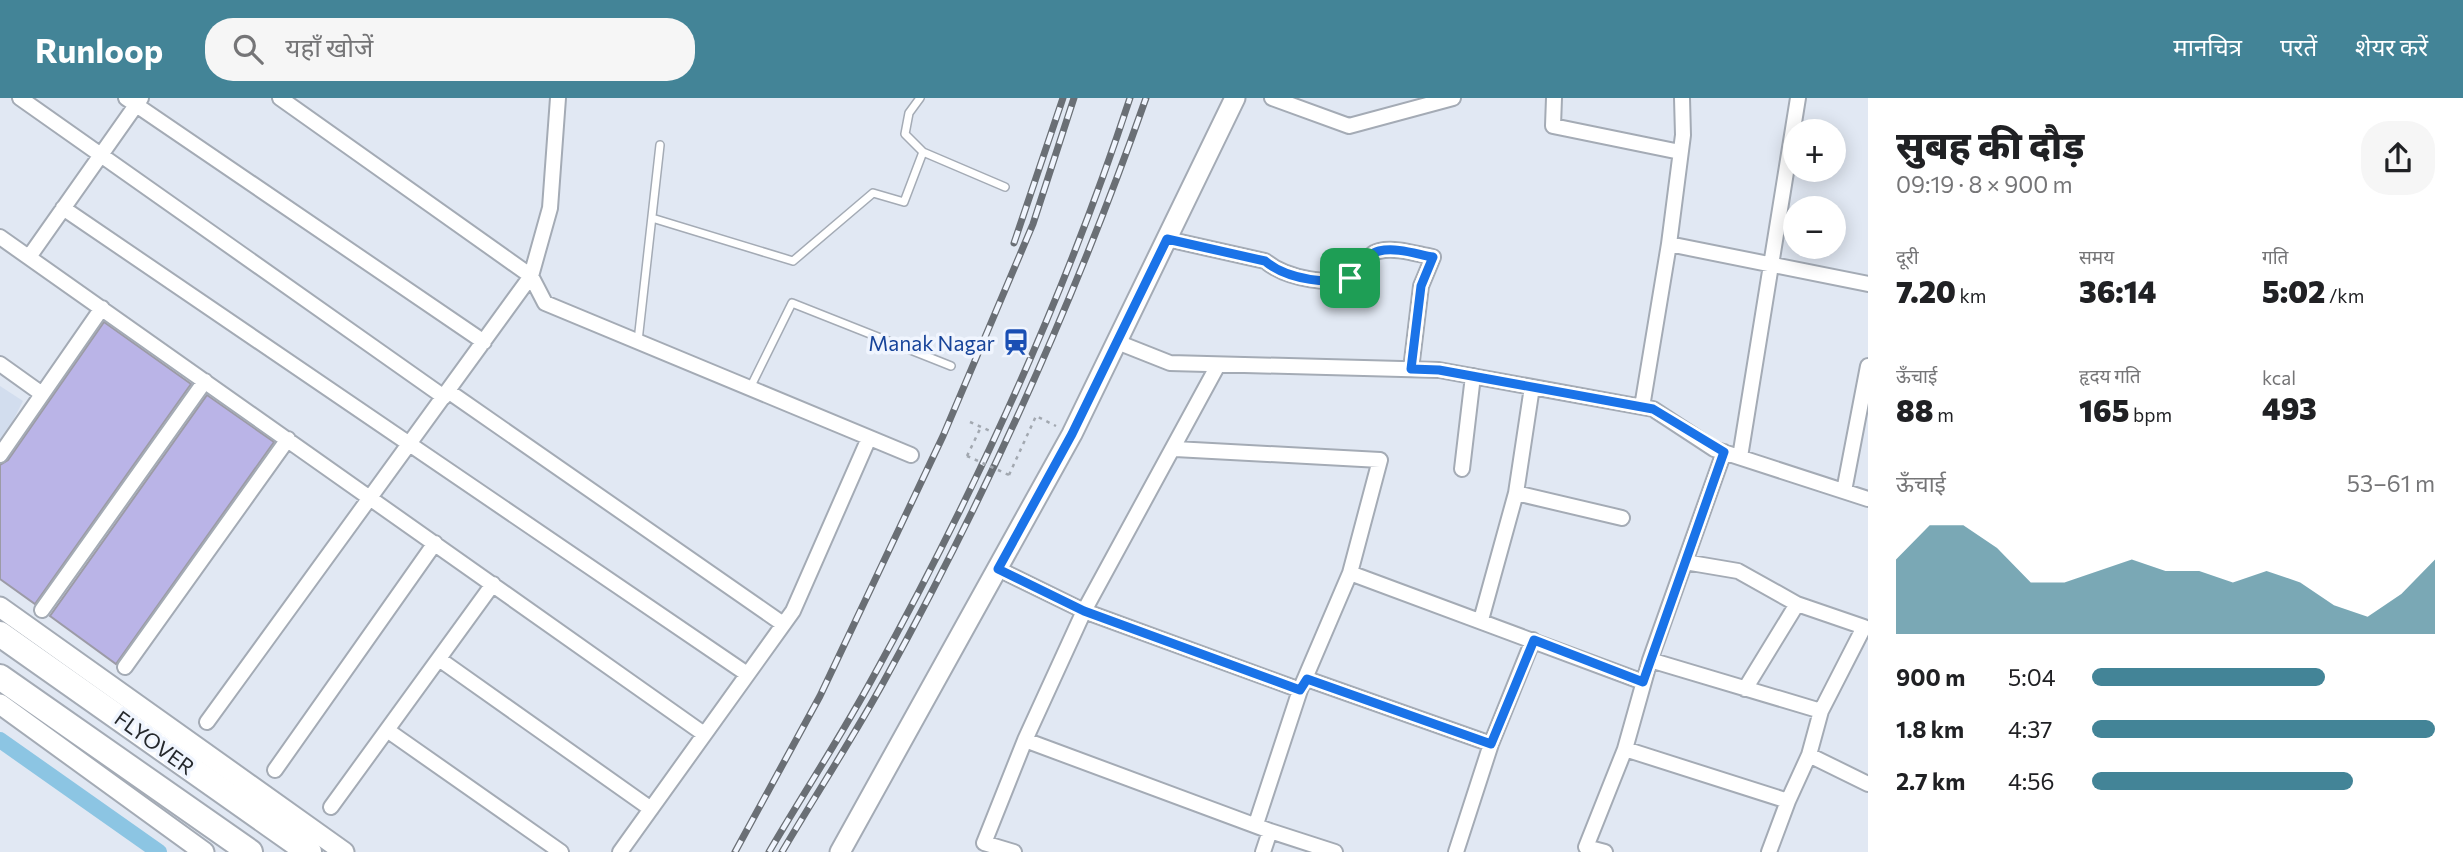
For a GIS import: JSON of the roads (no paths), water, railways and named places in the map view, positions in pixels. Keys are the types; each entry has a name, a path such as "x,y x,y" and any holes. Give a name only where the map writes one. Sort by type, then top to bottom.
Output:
{"highway":[{"name":"FLYOVER","path":"0,634 309,852"},
{"name":"FLYOVER","path":"0,677 250,852"}],"street":[{"path":"20,98 783,624"},
{"path":"281,98 531,276 545,303 911,455"},
{"path":"207,722 531,276 550,208 558,98"},
{"path":"840,852 1072,434 1235,98"},
{"path":"1272,98 1349,126 1453,98"},
{"path":"1554,98 1553,127 1680,152"},
{"path":"1642,407 1680,152 1682,98"},
{"path":"1740,457 1773,266 1798,98"},
{"path":"29,257 101,155 134,100 484,342"},
{"path":"63,208 409,445 659,611 747,674"},
{"path":"1,239 289,439 704,734"},
{"path":"1167,239 1265,261 1276,270 1302,277 1327,280 1350,278 1361,272 1368,257 1379,251 1403,251 1433,257 1421,286 1411,369"},
{"path":"1668,244 1868,284"},
{"path":"0,455 102,309"},
{"path":"1117,342 1170,363 1439,370 1653,409 1724,452 1868,499"},
{"path":"0,364 43,394"},
{"path":"1014,852 981,847 1025,740 1084,611 1175,449 1218,366"},
{"path":"1844,491 1868,366"},
{"path":"1462,469 1473,376"},
{"path":"42,610 205,381"},
{"path":"1481,620 1516,493 1532,387"},
{"path":"620,852 793,611 869,438"},
{"path":"125,667 289,439"},
{"path":"1175,449 1380,460 1350,573 1304,685 1256,824"},
{"path":"1605,852 1586,847 1625,749 1650,660 1724,452"},
{"path":"1516,493 1622,518"},
{"path":"275,770 435,543"},
{"path":"1685,562 1738,571 1797,604 1864,627 1821,711 1809,755 1769,852"},
{"path":"998,569 1084,611 1491,744"},
{"path":"1350,573 1643,682"},
{"path":"331,807 493,584"},
{"path":"1745,689 1797,604"},
{"path":"0,607 344,852"},
{"path":"1456,852 1491,744 1534,640"},
{"path":"439,659 651,809"},
{"path":"1650,660 1821,711"},
{"path":"0,704 204,852"},
{"path":"387,730 561,852"},
{"path":"1025,740 1269,831 1335,852"},
{"path":"1625,749 1788,801"},
{"path":"1809,755 1868,785"},
{"path":"1263,852 1269,831"}],"lane":[{"path":"920,98 909,113 905,134 923,152 1005,187"},
{"path":"638,341 660,145"},
{"path":"652,219 793,261 873,193 904,202 923,152"},
{"path":"750,388 792,303 951,366"}],"waterway":[{"path":"0,740 159,852"}],"railway":[{"path":"1014,243 1063,98"},
{"path":"735,852 820,696 943,436 1033,224 1074,98"},
{"path":"769,852 872,679 981,467 1076,248 1130,98"},
{"path":"782,852 883,683 993,469 1059,323 1146,98"}],"place":[{"name":"Manak Nagar","path":"1016,342"}]}
